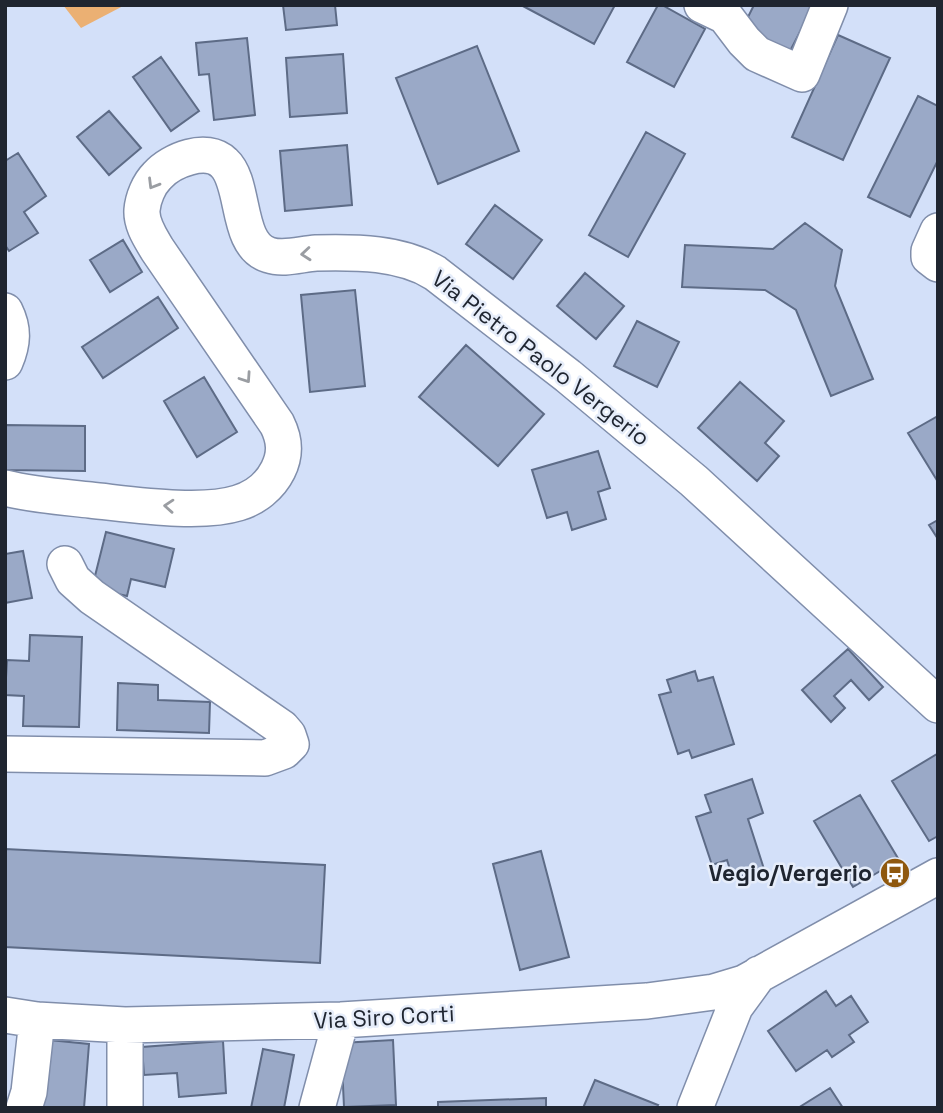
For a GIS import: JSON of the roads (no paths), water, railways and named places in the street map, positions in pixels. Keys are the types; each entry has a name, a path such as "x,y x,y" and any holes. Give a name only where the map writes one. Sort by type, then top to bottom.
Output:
{"street":[{"path":"702,5 725,16 757,54 802,74 830,5"},
{"name":"Via Pietro Paolo Vergerio","path":"5,488 40,495 127,504 212,507 238,504 250,499 276,474 285,445 277,425 157,249 144,223 142,210 149,188 156,177 168,166 200,156 213,157 224,162 231,174 239,207 253,244 265,254 275,257 317,253 374,256 415,262 435,273 568,376 694,481 938,705"},
{"path":"938,231 929,251 929,257 938,264"},
{"path":"5,311 11,324 12,336 5,362"},
{"path":"5,754 257,758 280,753 291,744 282,728 92,597 73,580 65,564"},
{"name":"Via Siro Corti","path":"21,1017 125,1025 341,1020 648,1001 729,989 938,876"},
{"path":"695,1108 735,1007 759,974"},
{"path":"21,1017 29,1092 24,1108"},
{"path":"317,1108 341,1020"},
{"path":"125,1025 125,1108"}],"place":[{"name":"Vegio/Vergerio","path":"895,873"}]}
